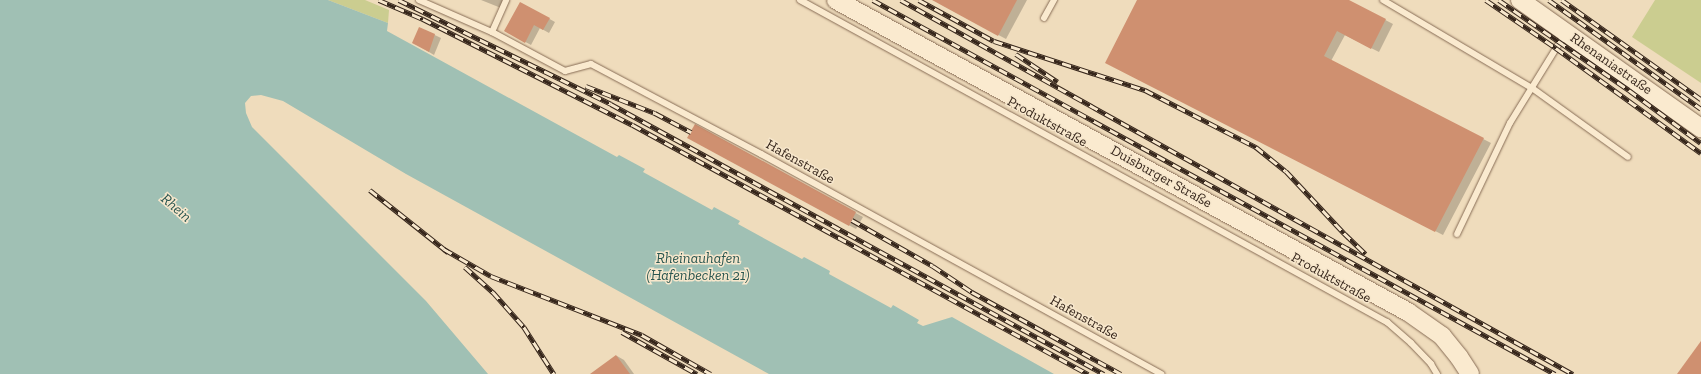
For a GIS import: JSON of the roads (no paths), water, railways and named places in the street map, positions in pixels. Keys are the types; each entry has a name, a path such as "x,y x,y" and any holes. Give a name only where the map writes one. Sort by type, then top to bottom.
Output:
{"street":[{"name":"Duisburger Straße","path":"836,0 1408,312 1442,336 1459,356 1470,374"},
{"name":"Rhenaniastraße","path":"1520,0 1701,128"}],"lane":[{"name":"Hafenstraße","path":"419,0 429,2 492,32 565,70 591,64 761,154 1162,374"},
{"path":"492,32 506,0"},
{"name":"Produktstraße","path":"800,0 1387,322 1411,343 1431,364 1437,374"},
{"path":"1044,18 1054,0"},
{"path":"1383,0 1532,88 1628,157"},
{"path":"1457,234 1510,123 1566,32"}],"water":[{"path":"0,0 328,0 388,23 387,31 617,157 619,155 645,169 643,172 712,210 714,207 740,221 738,224 802,259 804,257 830,271 829,274 891,308 893,305 919,320 917,323 923,326 952,317 1054,374 769,374 406,174 283,101 261,95 251,96 245,103 246,113 252,127 426,301 488,374 0,374"}],"railway":[{"path":"379,0 423,19 633,125 1088,374"},
{"path":"399,0 611,104 1104,374"},
{"path":"873,0 1555,374"},
{"path":"901,0 1573,374"},
{"path":"919,0 994,41 1145,90 1256,147 1286,171 1344,233 1366,254"},
{"path":"1486,0 1556,48 1701,153"},
{"path":"1499,0 1629,90 1701,143"},
{"path":"1549,0 1701,109"},
{"path":"1562,0 1701,99"},
{"path":"1016,54 1058,82"},
{"path":"586,86 655,113 691,132"},
{"path":"370,190 448,252"},
{"path":"852,220 933,266 972,292 1121,374"},
{"path":"444,249 491,276 642,335 711,374"},
{"path":"465,267 493,292 524,327 554,374"},
{"path":"622,332 697,374"}],"water label":[{"name":"Rhein","path":"176,208"},
{"name":"Rheinauhafen (Hafenbecken 21)","path":"698,266"}]}
